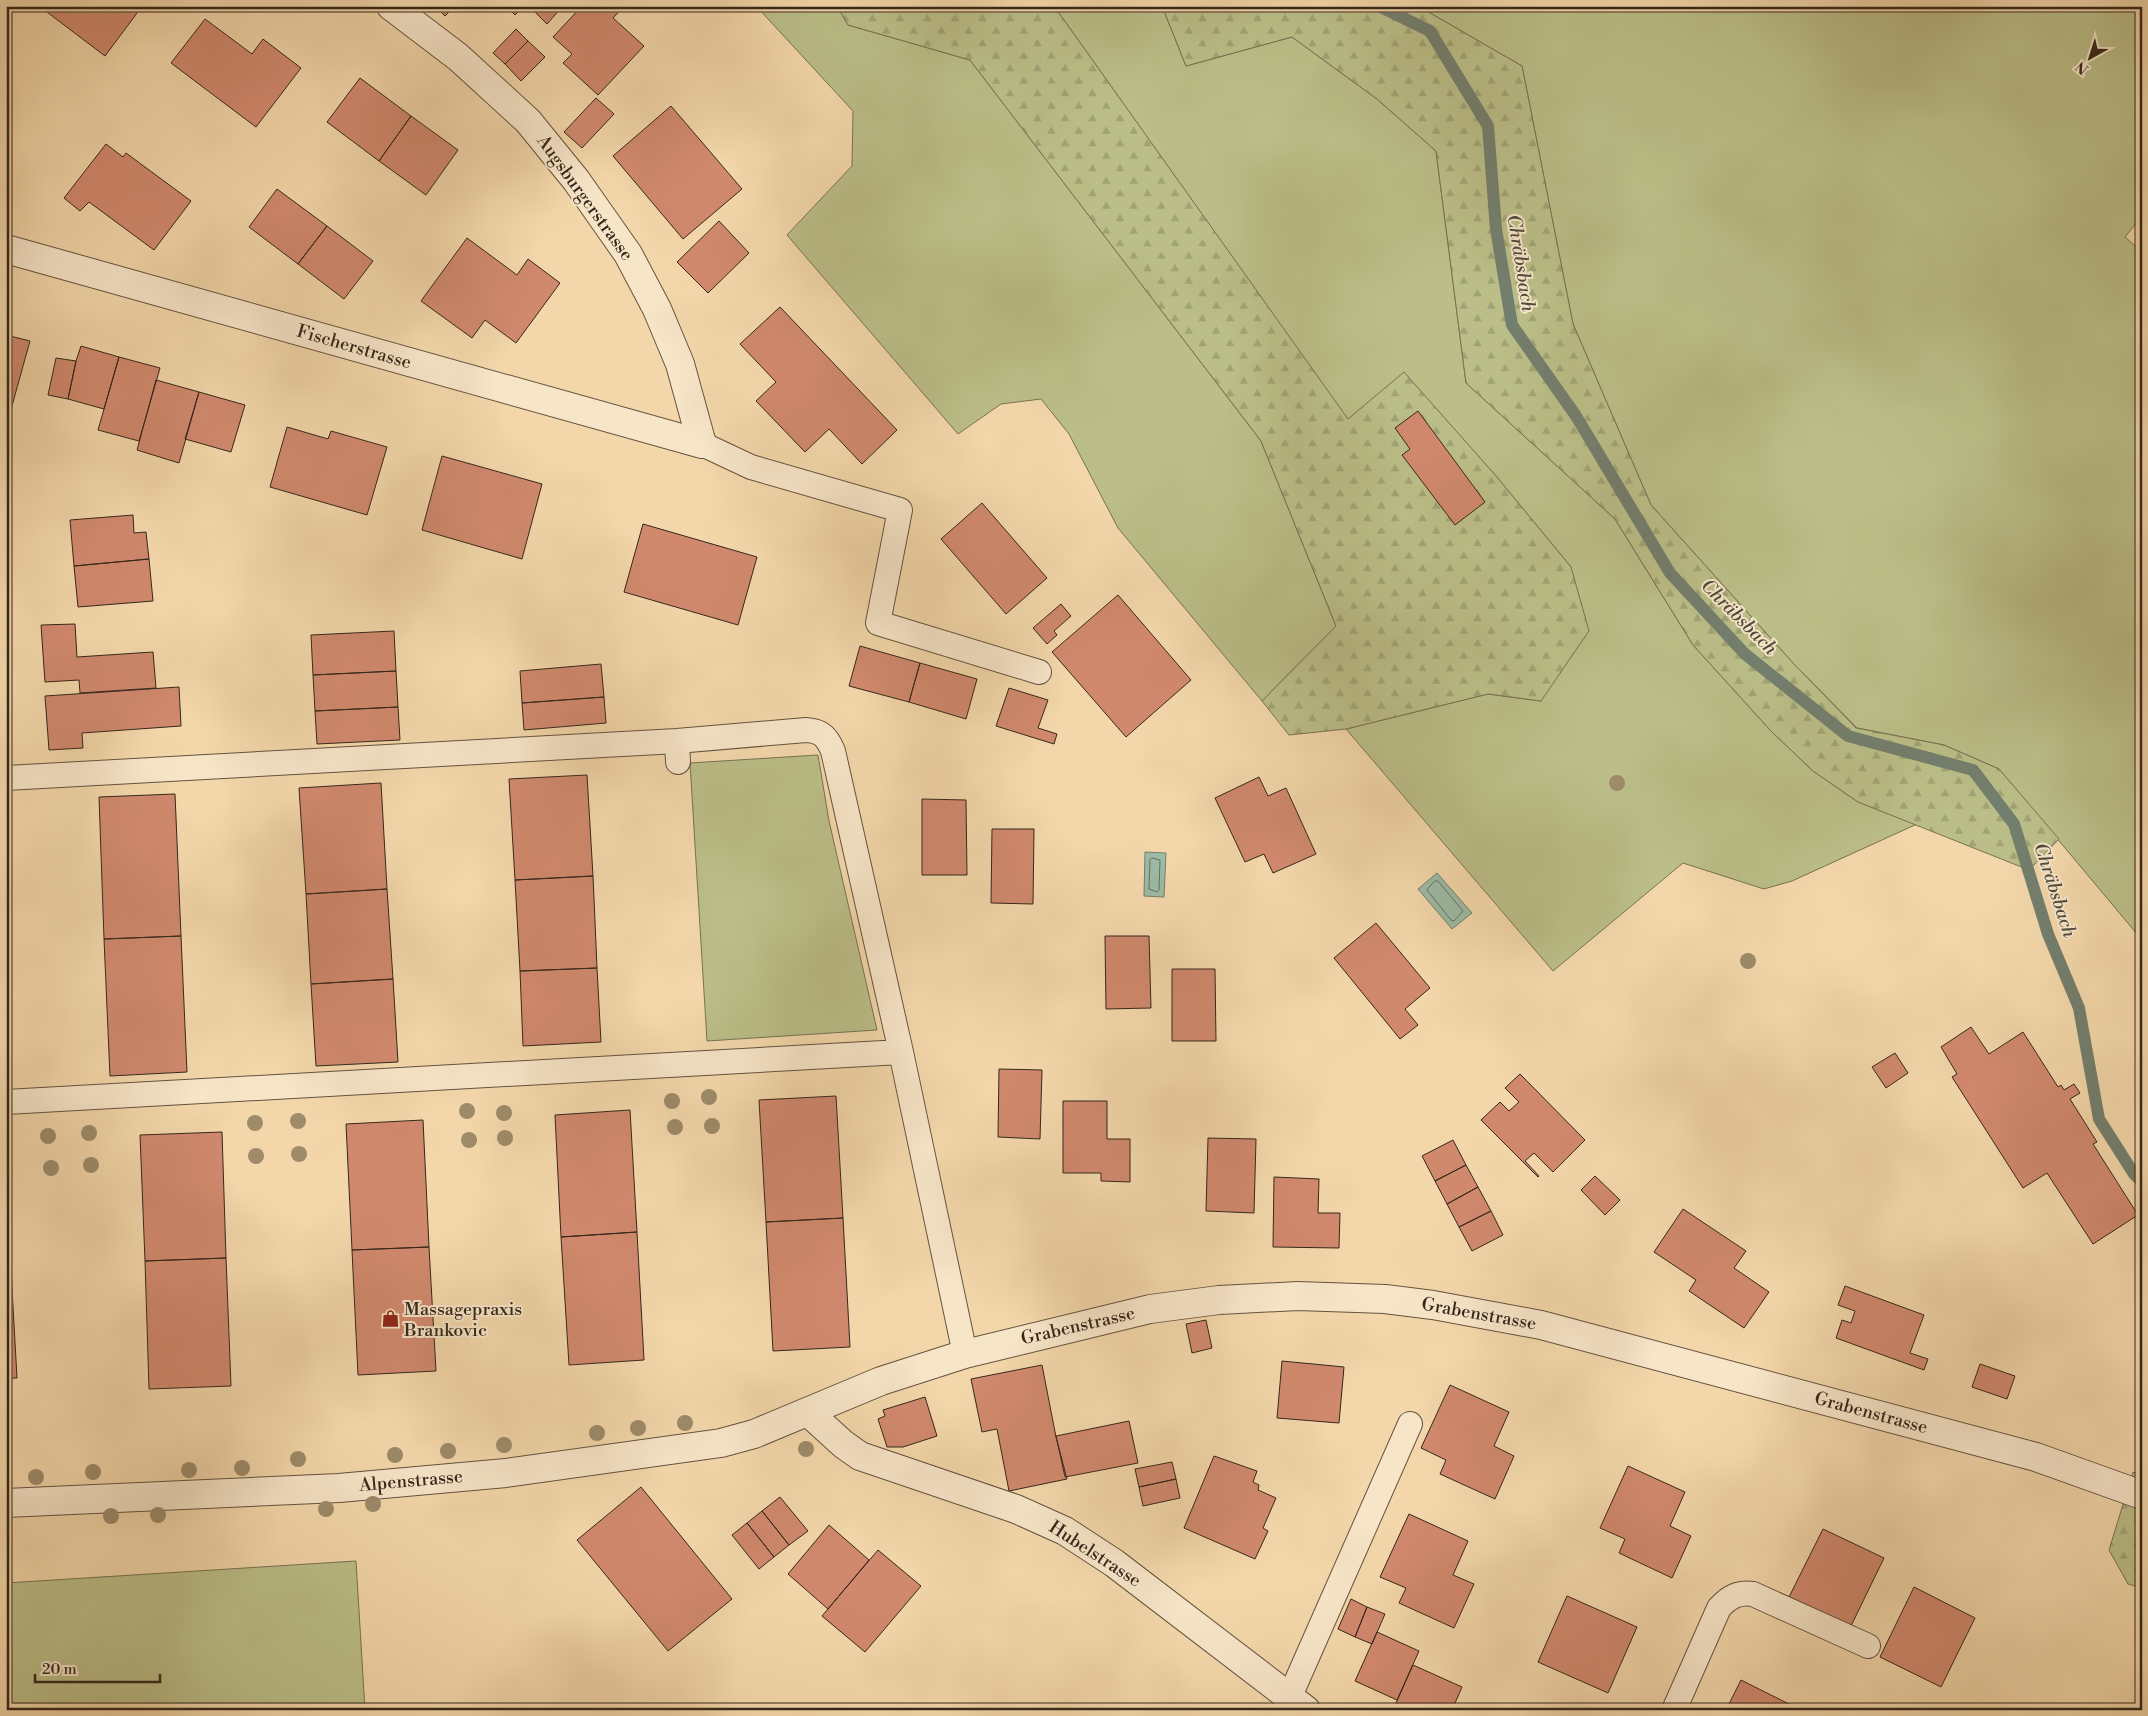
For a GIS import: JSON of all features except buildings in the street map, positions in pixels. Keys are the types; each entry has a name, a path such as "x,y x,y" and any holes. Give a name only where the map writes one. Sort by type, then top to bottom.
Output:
{"street":[{"name":"Augsburgerstrasse","path":"391,6 458,57 528,120 581,188 628,254 657,309 680,364 702,444"},
{"name":"Fischerstrasse","path":"6,249 702,444"},
{"name":"Grabenstrasse","path":"809,1413 881,1381 965,1354 1150,1309 1210,1301 1298,1296 1385,1299 1414,1302 1550,1328 2036,1457 2142,1495"},
{"name":"Alpenstrasse","path":"6,1503 339,1488 506,1473 722,1443 754,1434 809,1413"},
{"name":"Hubelstrasse","path":"809,1413 843,1444 860,1456 1016,1509 1065,1531 1114,1563 1298,1703"}],"lane":[{"path":"702,444 751,467 900,510 878,624 1039,672"},
{"path":"6,778 56,785 263,771 678,752 806,730 816,731 824,735 829,742 901,1052 965,1354"},
{"path":"6,1102 901,1052"},
{"path":"1298,1703 1410,1424"},
{"path":"1674,1710 1719,1608 1726,1600 1743,1593 1752,1594 1868,1646"}],"green space":[{"path":"837,6 848,25 970,60 1261,441 1336,626 1262,701 1118,528 1069,434 1041,399 1001,404 958,434 787,235 852,166 853,111 757,7"},
{"path":"837,6 1054,6 1348,419 1404,372 1496,476 1571,567 1589,631 1541,701 1488,694 1346,729 1289,735 1262,701 1336,626 1261,441 970,60 848,25"},
{"path":"1054,6 1162,6 1186,66 1292,37 1377,99 1436,151 1466,383 1615,519 1693,645 1771,731 1813,771 1858,802 1917,824 1792,881 1764,889 1683,863 1553,971 1346,729 1488,694 1541,701 1571,567 1496,476 1404,373 1348,420"},
{"path":"1162,6 1418,6 1522,66 1573,324 1651,505 1793,663 1856,728 1944,745 1999,769 2059,839 2029,870 1858,802 1813,771 1771,731 1693,645 1615,519 1466,383 1436,151 1377,99 1292,37 1186,66"},
{"path":"1418,6 2142,6 2142,216 2125,237 2142,252 2142,940 1999,769 1944,745 1857,728 1793,663 1651,505 1573,324 1522,66"},
{"path":"818,755 829,821 877,1030 707,1041 690,763"},
{"path":"2133,1472 2142,1475 2142,1588 2128,1584 2109,1550"},
{"path":"356,1561 365,1710 6,1710 6,1583"}],"water":[{"path":"1145,852 1166,853 1164,897 1144,896"},
{"path":"1437,873 1472,913 1452,929 1418,889"}],"waterway":[{"name":"Chräbsbach","path":"1379,6 1430,31 1488,126 1496,229 1512,325 1576,416 1670,573 1745,654 1848,736 1973,770 2014,824 2048,934 2079,1008 2099,1119 2134,1174 2142,1182"}],"place":[{"name":"Massagepraxis Brankovic","path":"390,1319"}]}
